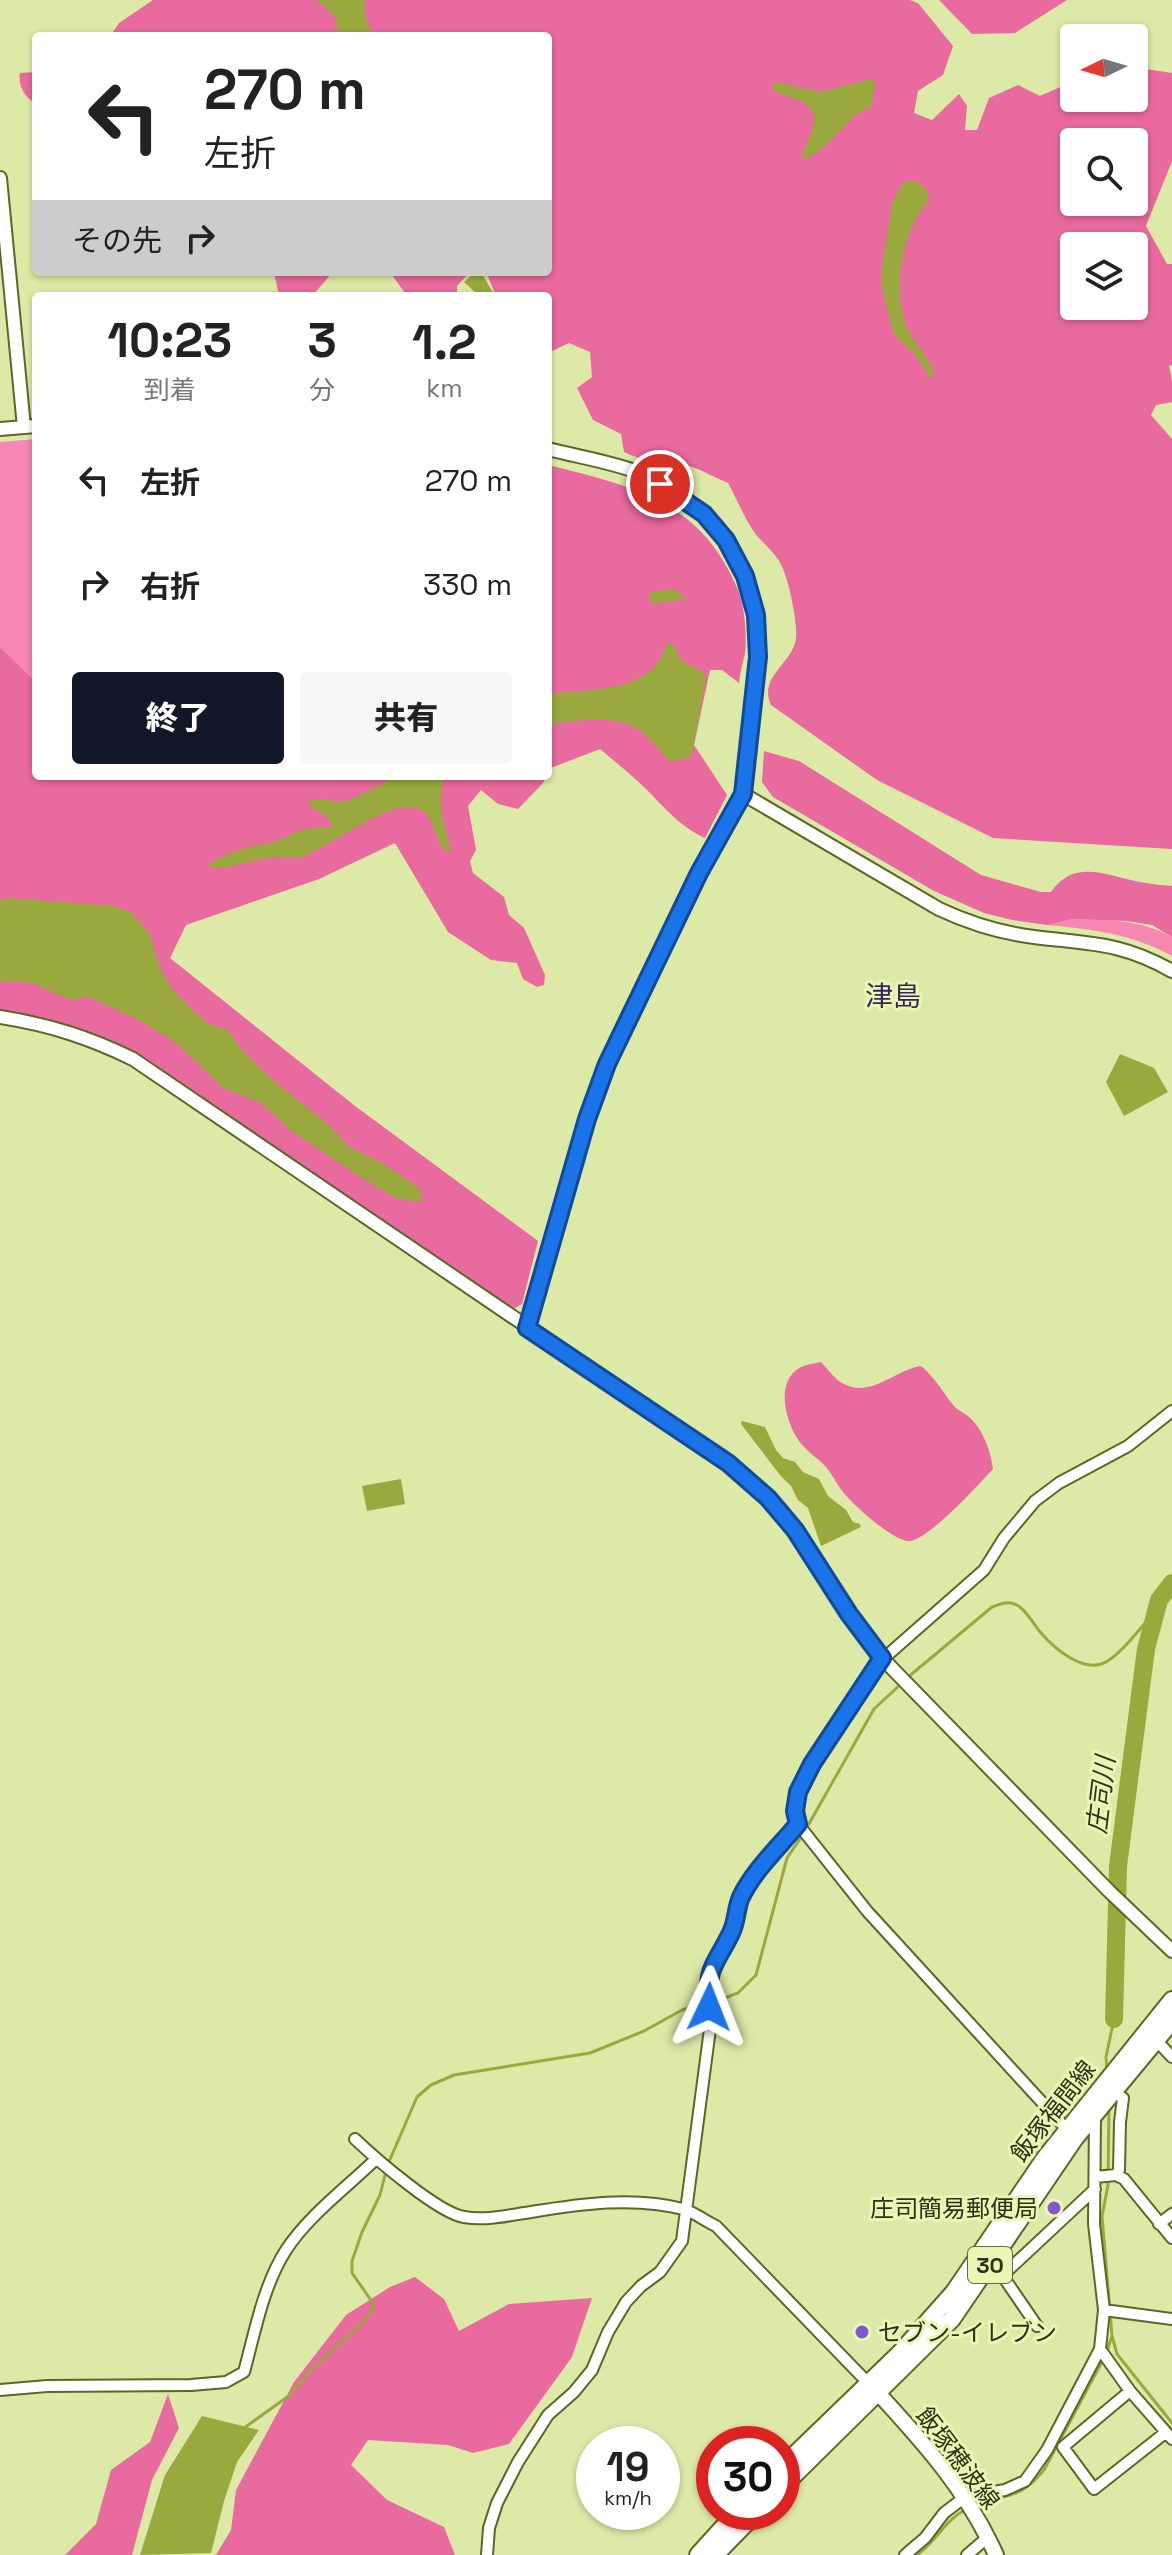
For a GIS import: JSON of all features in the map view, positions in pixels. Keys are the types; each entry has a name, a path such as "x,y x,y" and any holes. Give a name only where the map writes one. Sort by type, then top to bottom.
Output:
{"main road":[{"name":"飯塚福間線","path":"800,2468 874,2388 900,2353 954,2292 1172,2000"},
{"name":"飯塚福間線","path":"800,2452 952,2319 997,2270 1071,2134 1095,2114 1172,2021"},
{"name":"飯塚穂波線","path":"874,2388 935,2457 969,2504 996,2555"},
{"path":"698,2555 721,2530"},
{"path":"715,2555 739,2530"}],"street":[{"path":"0,178 30,427 0,429"},
{"path":"527,1328 587,1119 607,1064 743,789 758,657 756,615 745,576 726,540 704,514 643,474 552,450"},
{"path":"743,789 939,909 967,922 1034,937 1106,945 1147,957 1172,971"},
{"path":"0,1017 74,1033 133,1059 728,1463 768,1498 808,1549 849,1614 882,1658 1109,1891 1172,1951"},
{"path":"1071,2134 867,1911 798,1824 795,1811 798,1792 812,1764 882,1658 984,1570 1004,1538 1035,1501 1059,1483 1128,1446 1172,1411"},
{"path":"487,2555 489,2528 497,2503 518,2462 548,2415 574,2392 592,2370 608,2332 626,2302 676,2253 686,2228 710,2029 708,1979 711,1967 733,1929 739,1901 747,1886 798,1824"},
{"path":"1156,2040 1172,2057"},
{"path":"1037,2326 997,2270 1095,2183 1116,2175 1119,2170 1120,2122 1124,2104 1123,2098 1113,2092"},
{"path":"905,2555 925,2538 944,2513 1025,2481 1047,2450 1100,2349 1104,2310 1094,2224 1095,2114"},
{"path":"355,2139 376,2159 442,2208 462,2217 496,2217 582,2204 615,2203 686,2210 716,2226 874,2388"},
{"path":"0,2390 47,2386 191,2385 226,2382 238,2377 244,2372 267,2291 285,2252 304,2227 376,2159"},
{"path":"1116,2175 1124,2179 1172,2238"},
{"path":"1159,2224 1172,2214"},
{"path":"1104,2310 1172,2319"},
{"path":"1100,2349 1130,2391 1169,2436 1094,2489 1063,2447 1130,2391"},
{"path":"967,2555 988,2537"}],"shaded area":[{"path":"153,0 910,0 918,3 953,46 943,75 918,91 914,113 932,120 959,94 967,106 965,130 977,130 989,98 1018,85 1040,96 1060,87 1060,112 1148,112 1148,69 1172,73 1172,161 1146,226 1167,264 1172,264 1172,365 1169,366 1172,402 1156,405 1151,415 1172,439 1172,849 993,838 877,780 771,705 768,695 772,678 789,656 796,639 792,599 779,561 754,532 728,483 686,465 644,459 624,452 621,434 593,420 577,388 592,377 590,352 569,343 552,351 552,292 494,292 488,276 552,276 552,32 113,32 119,23"},
{"path":"317,0 365,0 366,19 372,32 337,32 335,16"},
{"path":"939,0 1067,0 1015,33 972,34"},
{"path":"32,72 32,101 23,91 20,73"},
{"path":"870,79 875,82 872,106 855,115 823,148 803,161 814,116 804,103 774,91 775,82 821,92"},
{"path":"910,180 923,185 929,196 907,240 900,278 901,304 907,328 930,364 934,377 930,377 916,356 894,335 882,289 881,272 893,200 902,184"},
{"path":"275,276 330,276 316,292 278,292"},
{"path":"393,276 466,276 457,286 457,292 404,292"},
{"path":"471,276 483,276 493,292 475,292 464,282"},
{"path":"32,439 32,678 0,647 0,442"},
{"path":"552,466 624,486 671,508 710,541 725,564 742,603 746,635 739,683 722,670 710,670 694,745 727,795 705,838 680,822 600,749 552,767"},
{"path":"674,589 687,599 652,604 649,592"},
{"path":"667,643 675,645 683,662 706,676 693,750 688,759 669,761 642,732 617,721 552,724 552,694 618,686 648,672 659,660"},
{"path":"0,647 32,678 32,780 544,780 518,809 498,804 481,790 468,806 476,850 470,861 473,873 504,897 509,915 524,928 545,975 544,985 537,987 523,979 517,963 491,960 448,932 395,843 319,879 186,925 170,958 355,1106 538,1241 522,1304 513,1309 139,1054 79,1028 0,1012"},
{"path":"764,751 799,761 981,875 1041,892 1051,892 1070,875 1081,872 1172,886 1172,937 1152,925 1127,921 1073,919 1047,925 1012,920 984,913 934,891 773,797 762,782"},
{"path":"389,780 444,780 441,804 451,851 447,852 442,847 423,811 405,807 376,817 301,857 276,857 210,868 210,864 234,852 303,830 331,828 330,821 309,804 311,800 343,802"},
{"path":"9,898 114,906 131,912 149,933 161,970 173,990 195,1013 211,1025 228,1030 244,1052 274,1081 329,1125 349,1147 382,1163 419,1188 422,1202 397,1199 357,1175 289,1129 261,1103 223,1088 174,1041 139,1020 89,997 70,1000 33,983 0,981 0,900"},
{"path":"1073,919 1124,922 1160,931 1172,937 1172,956 1142,942 1111,934 1047,925"},
{"path":"1120,1054 1154,1068 1168,1092 1124,1116 1106,1082"},
{"path":"821,1362 837,1380 864,1388 921,1366 954,1406 978,1428 988,1448 993,1469 931,1530 911,1541 895,1536 848,1498 826,1467 802,1445 791,1426 785,1398 788,1380 799,1368"},
{"path":"742,1421 765,1427 783,1458 795,1462 803,1472 819,1479 828,1496 861,1527 821,1546 808,1508 798,1500 791,1486 741,1424"},
{"path":"401,1479 405,1504 367,1511 362,1486"},
{"path":"415,2277 444,2299 459,2331 509,2304 592,2298 572,2357 509,2444 473,2453 448,2445 368,2440 351,2465 387,2500 444,2527 455,2555 216,2555 231,2530 236,2490 294,2382 346,2315 390,2287"},
{"path":"168,2394 179,2428 152,2480 132,2555 65,2555 96,2524 111,2470 150,2442"},
{"path":"202,2416 259,2430 237,2462 211,2553 140,2555 165,2475"}],"waterway":[{"name":"庄司川","path":"1114,2019 1118,1866 1146,1649 1159,1600 1172,1583"},
{"path":"907,1678 992,1607 1002,1604 1016,1604 1054,1646 1070,1658 1089,1665 1112,1658 1154,1613"},
{"path":"806,1829 874,1709 902,1683"},
{"path":"713,2002 738,1993 756,1975 787,1858 802,1836"},
{"path":"388,2164 417,2097 431,2085 454,2075 590,2053 644,2031 682,2010 705,2003"},
{"path":"1107,2071 1106,2057 1114,2019"},
{"path":"1109,2106 1108,2185 1102,2216 1112,2336 1117,2354 1172,2423"},
{"path":"244,2428 290,2395 313,2368 372,2311 373,2303 352,2273 352,2261 380,2195 386,2171"},
{"path":"1107,2351 1112,2336"},
{"path":"974,2506 1019,2492 1044,2470 1104,2358"},
{"path":"917,2555 959,2513 967,2509"}],"place":[{"name":"庄司簡易郵便局","path":"1054,2208"},
{"name":"セブン-イレブン","path":"862,2332"}],"district":[{"name":"津島","path":"893,996"}],"route":[{"path":"660,484 704,514 726,540 745,576 756,615 758,657 743,794 699,873 607,1064 587,1119 527,1328 728,1463 768,1498 795,1530 849,1614 882,1658 812,1764 798,1792 795,1811 798,1824 747,1886 739,1901 733,1929 711,1967 709,2007"}]}
